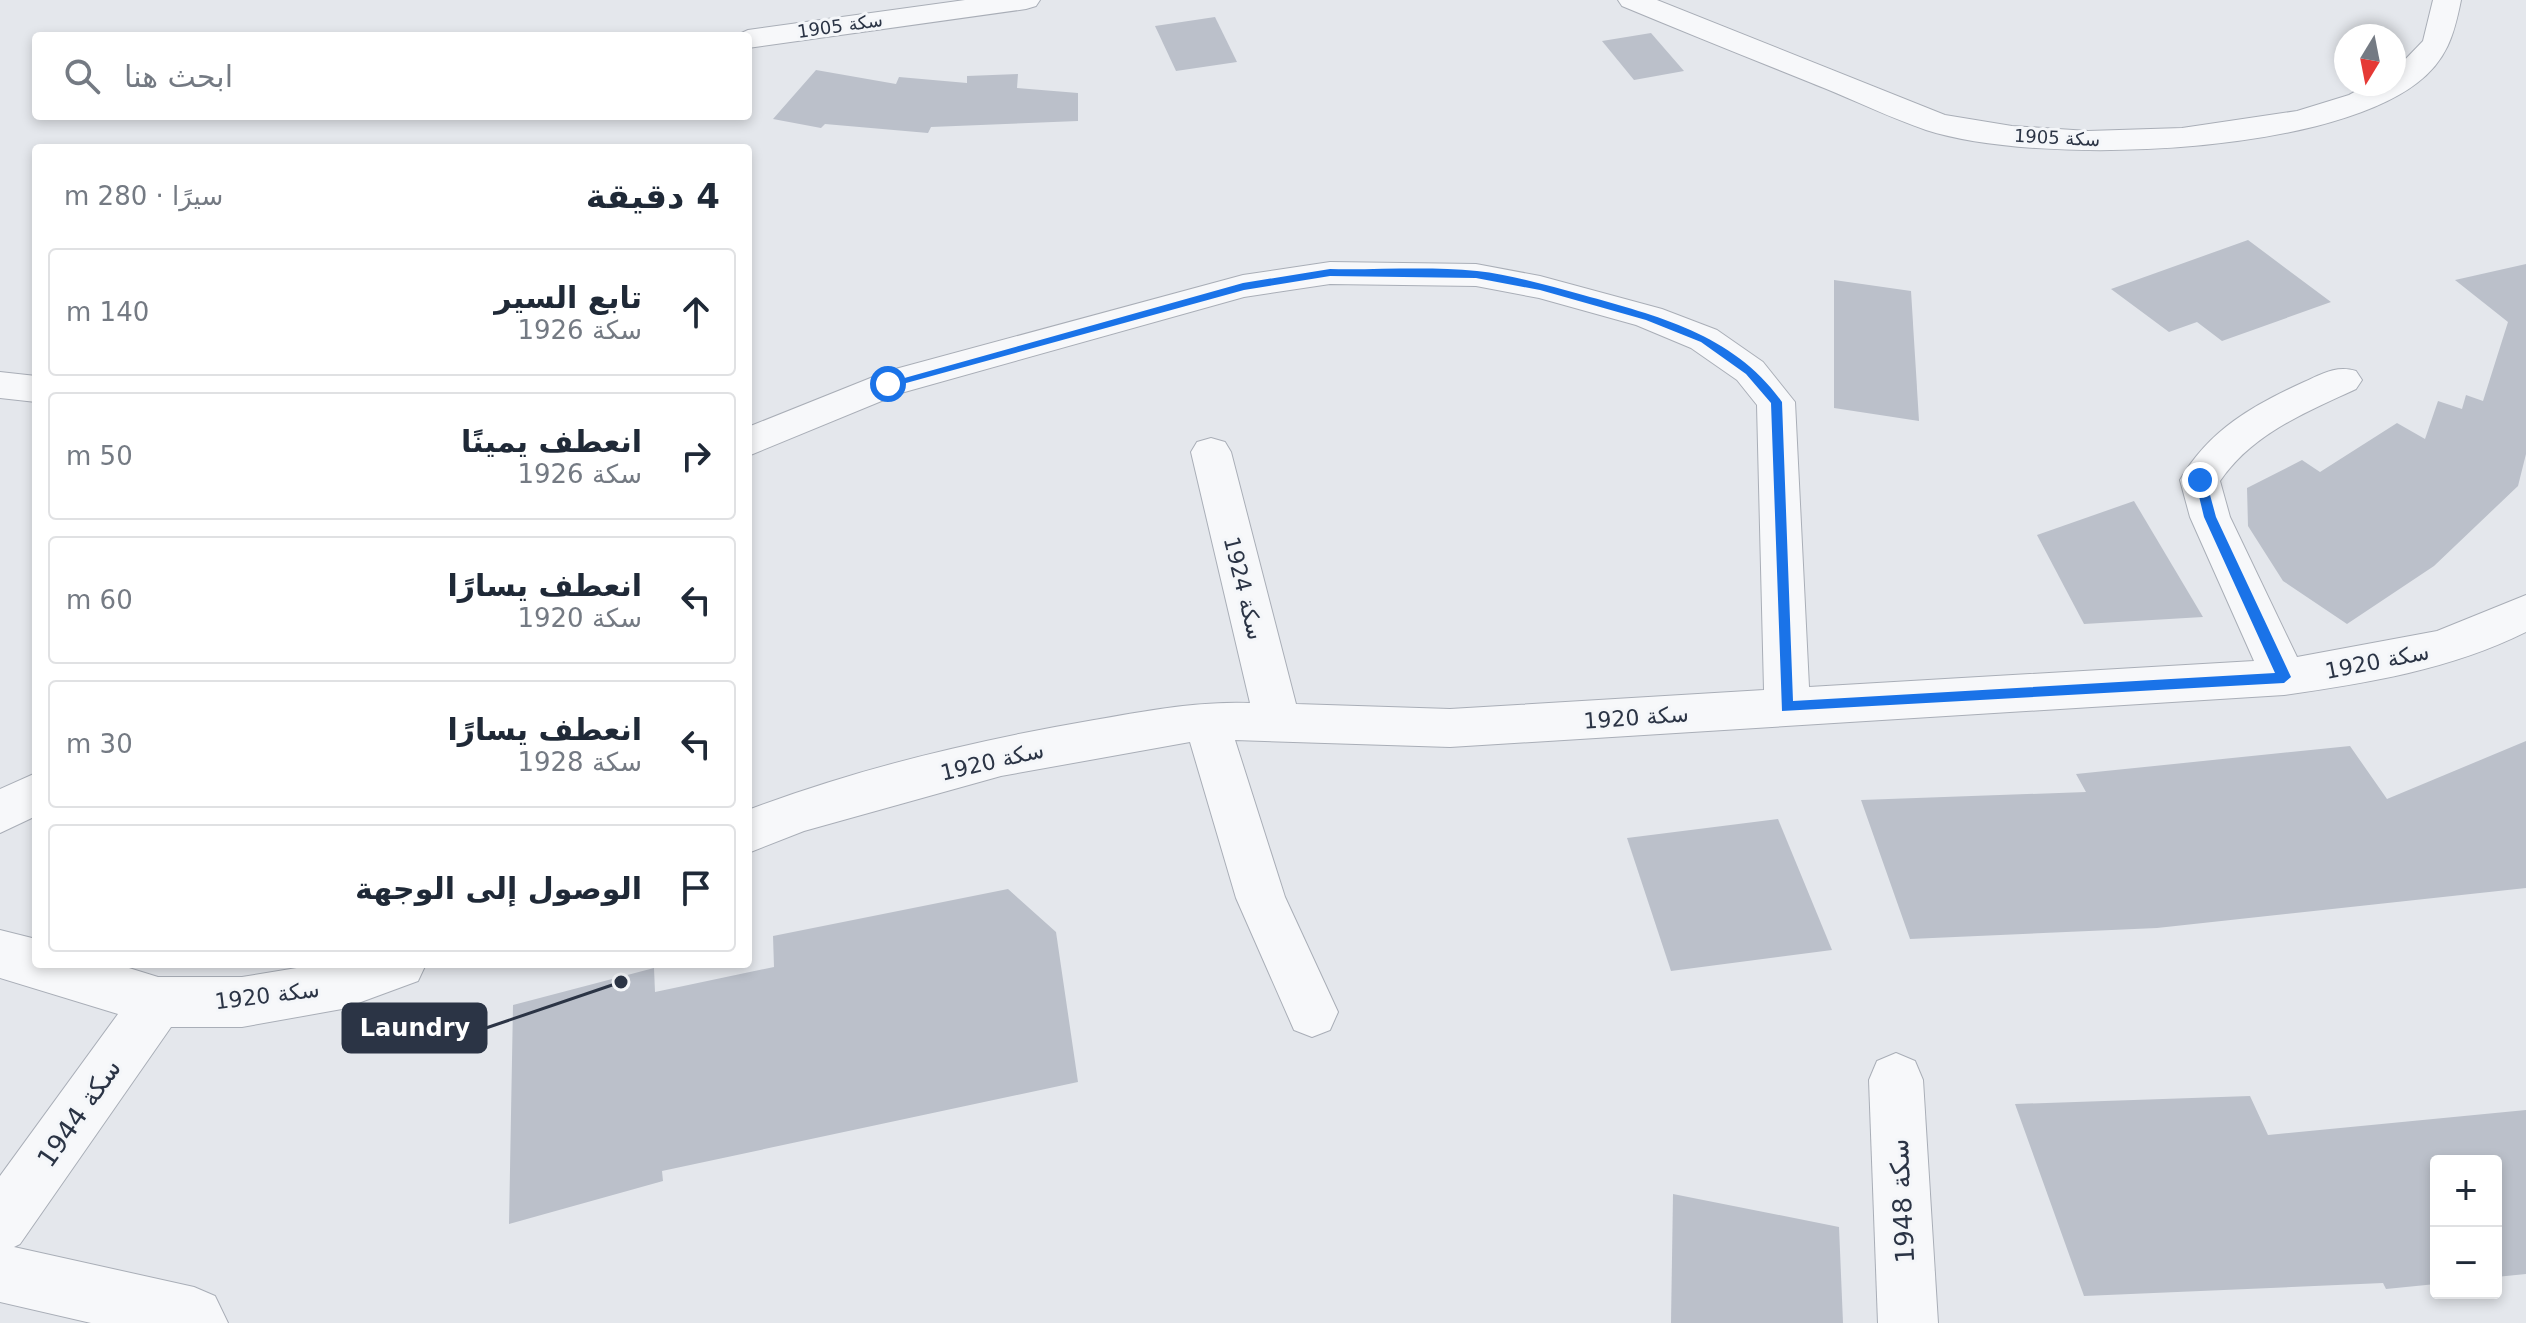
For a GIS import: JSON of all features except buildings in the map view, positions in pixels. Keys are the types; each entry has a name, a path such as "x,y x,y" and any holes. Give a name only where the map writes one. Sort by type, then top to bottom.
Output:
{"street":[{"name":"سكة 1905","path":"752,38 1026,0"},
{"name":"سكة 1905","path":"1632,0 1937,123 1988,133 2087,141 2157,139 2253,130 2313,117 2367,98 2404,80 2435,51 2447,0"},
{"path":"754,432 888,384 1243,286 1330,273 1405,272 1476,275 1540,287 1649,317 1704,339 1750,371 1776,402 1787,707"},
{"path":"2284,677 2210,517 2200,480 2218,452 2250,424 2343,380"},
{"path":"0,385 32,389"},
{"name":"سكة 1924","path":"1211,452 1278,723"},
{"name":"سكة 1920","path":"752,830 799,812 1001,756 1206,720 1450,728 2284,677 2405,660 2483,635 2526,612"},
{"path":"1206,720 1261,898 1312,1012"},
{"path":"0,812 32,795"},
{"name":"سكة 1920","path":"0,954 32,962"},
{"name":"سكة 1920","path":"53,968 158,1002 242,1002 342,985 389,968"},
{"name":"سكة 1944","path":"0,1224 158,1002"},
{"name":"سكة 1948","path":"1896,1080 1908,1323"},
{"path":"0,1273 194,1317 198,1323"}],"place":[{"name":"Laundry","path":"621,982"}],"route":[{"path":"888,384 1243,286 1330,273 1476,275 1540,287 1649,317 1704,339 1750,371 1776,402 1787,707 2284,677 2210,517 2200,480"}]}
